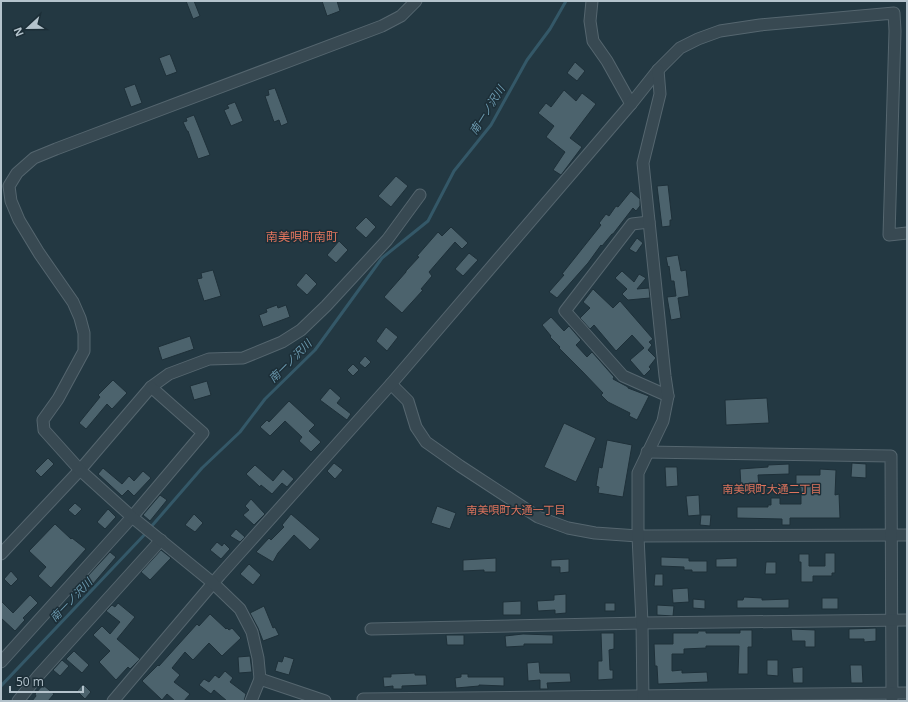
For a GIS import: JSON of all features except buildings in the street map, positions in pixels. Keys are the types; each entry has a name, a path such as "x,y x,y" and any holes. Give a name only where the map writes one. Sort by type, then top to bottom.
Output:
{"street":[{"path":"252,701 260,679 258,658 252,632 240,609 213,583 132,517 80,470 44,430 43,420 58,399 84,351 84,333 80,318 73,302 39,253 19,220 11,201 9,186 17,173 34,158 56,148 382,26 401,16 416,1"},
{"path":"592,1 590,21 593,42 607,61 631,104"},
{"path":"113,701 213,583 392,384 631,104 658,70 680,48 698,39 720,31 760,25 894,13 895,31 889,235 907,233"},
{"path":"643,699 642,623 638,536 638,473 647,452 664,421 668,396 643,163 660,94 658,70"},
{"path":"1,554 80,470 151,387 169,374 209,359 243,358 282,342 301,330 326,306 387,240 420,195"},
{"path":"649,222 632,224 565,310 623,376 668,396"},
{"path":"392,384 408,401 416,427 426,442 538,517 568,528 595,534 638,536 907,535"},
{"path":"3,654 132,517 203,433 151,387"},
{"path":"647,452 892,456 892,697"},
{"path":"18,701 158,537"},
{"path":"371,629 642,623 907,620"},
{"path":"260,679 325,701"},
{"path":"363,699 892,697 907,693"}],"waterway":[{"name":"南一ノ沢川","path":"150,528 202,468 240,432 265,399 315,350 382,258 428,221 454,171 491,125 527,60 550,29 566,1"},
{"name":"南一ノ沢川","path":"1,686 147,532"}],"district":[{"name":"南美唄町南町","path":"302,237"},
{"name":"南美唄町大通二丁目","path":"772,489"},
{"name":"南美唄町大通一丁目","path":"516,510"}]}
